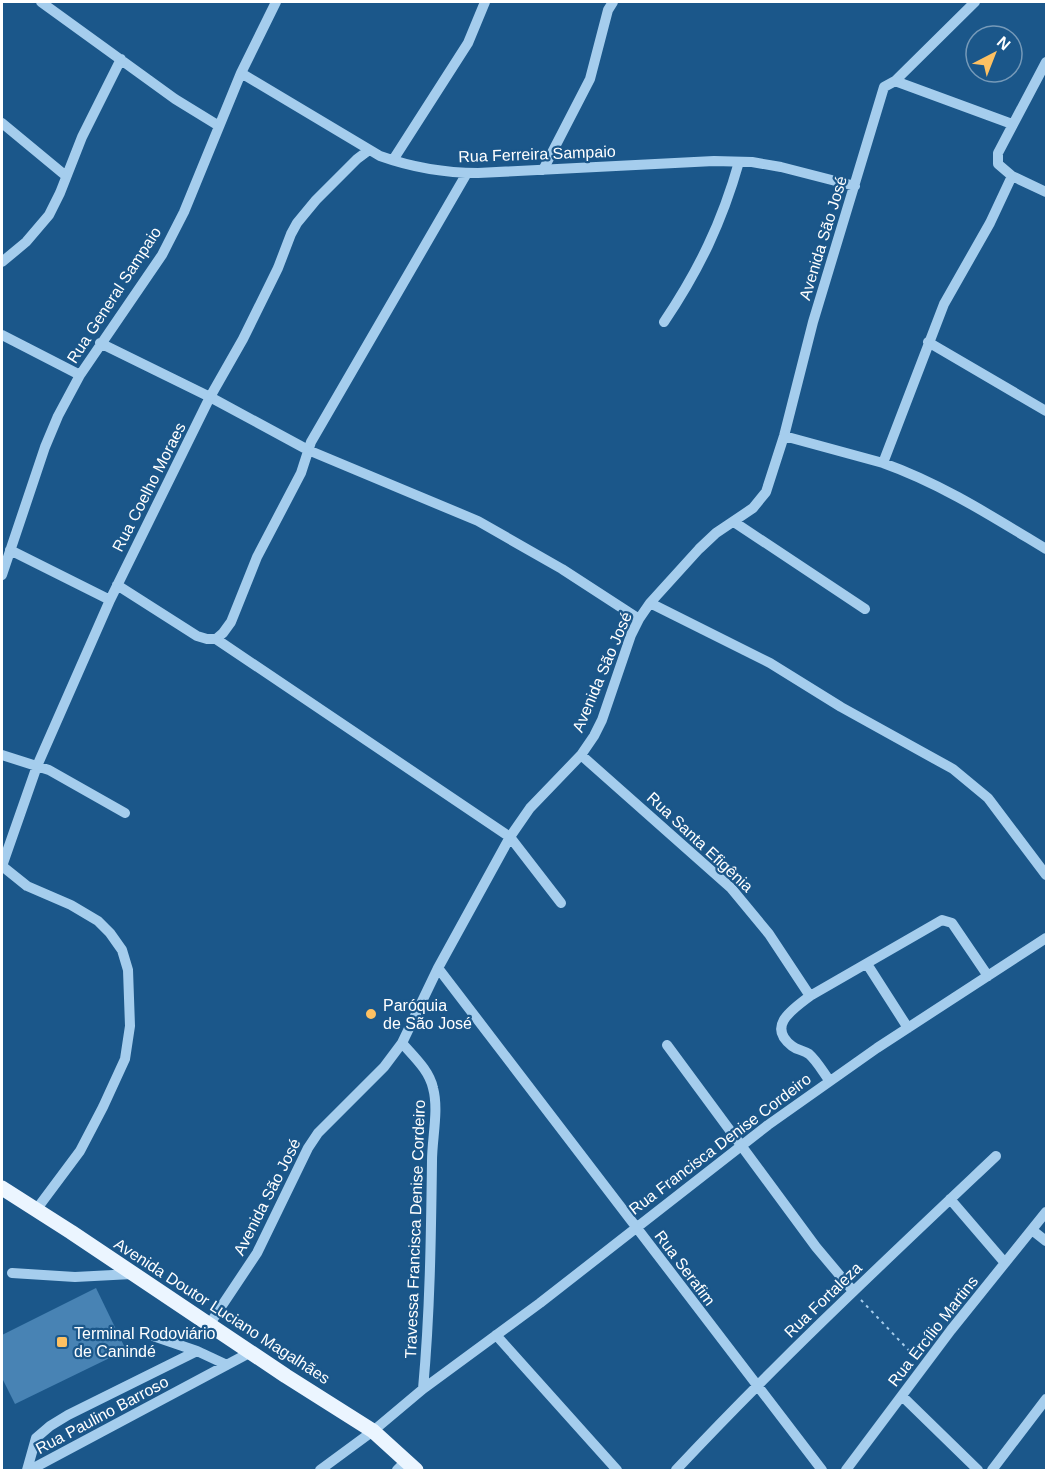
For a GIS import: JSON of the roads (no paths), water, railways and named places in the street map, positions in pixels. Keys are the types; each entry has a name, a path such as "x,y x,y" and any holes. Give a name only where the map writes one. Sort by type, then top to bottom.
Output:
{"main road":[{"name":"Avenida Doutor Luciano Magalhães","path":"2,1188 373,1431 407,1467"}],"street":[{"path":"41,2 175,99 219,126"},
{"name":"Rua General Sampaio","path":"2,575 45,447 80,375 162,255 184,212 241,74 276,2"},
{"path":"393,160 468,43 485,2"},
{"path":"543,170 590,79 608,10 613,2"},
{"path":"975,2 895,81 1012,124"},
{"path":"2,262 26,242 49,215 82,137 121,59"},
{"path":"1046,63 1012,124 997,158 998,164 1012,176 1047,192"},
{"name":"Rua Ferreira Sampaio","path":"241,74 369,150 393,160 442,171 467,173 681,162 739,162 781,167 855,186"},
{"name":"Avenida São José","path":"209,1325 257,1253 308,1148 318,1134 384,1067 402,1043 438,968 510,837 530,808 581,755 602,720 619,668 639,619 650,603 699,549 716,533 753,508 766,492 784,436 813,322 883,90 895,81"},
{"path":"2,123 66,176"},
{"name":"Rua Coelho Moraes","path":"2,866 37,766 110,600 210,397 243,339 297,223 345,170 369,150"},
{"path":"664,322 695,274 708,248 724,211 739,162"},
{"path":"216,639 224,633 231,622 257,557 301,474 308,450 467,173"},
{"path":"883,463 928,342 955,281 990,223 1012,176"},
{"path":"2,335 80,375"},
{"path":"928,342 1047,411"},
{"path":"100,343 210,397 308,450 478,521 639,619"},
{"path":"784,436 883,463 922,478 952,492 1047,549"},
{"path":"734,522 865,609"},
{"path":"10,550 110,600"},
{"path":"117,585 197,636 216,639 510,837 561,903"},
{"path":"650,603 770,663 841,707 953,769 988,798 1047,875"},
{"path":"2,755 37,766 67,780 125,813"},
{"name":"Rua Santa Efigênia","path":"581,755 731,888 788,961 810,996"},
{"path":"2,866 27,886 71,905 98,921 122,950 128,970 130,1026 125,1059 80,1151 36,1210"},
{"path":"829,1080 812,1057 789,1044 780,1030 780,1024 784,1019 810,996 936,923 947,920 952,923 988,976"},
{"name":"Rua Francisca Denise Cordeiro","path":"320,1470 373,1431 423,1389 540,1303 741,1145 829,1080 1047,938"},
{"path":"867,964 908,1028"},
{"name":"Rua Serafim","path":"438,968 822,1470"},
{"name":"Travessa Francisca Denise Cordeiro","path":"402,1043 429,1075 434,1089 435,1102 433,1195 423,1389"},
{"path":"667,1045 816,1247 853,1291"},
{"name":"Rua Fortaleza","path":"676,1470 853,1291 996,1156"},
{"path":"950,1199 1005,1263"},
{"name":"Rua Ercílio Martins","path":"846,1470 924,1366 1047,1212"},
{"path":"1032,1230 1047,1241"},
{"path":"12,1273 75,1277 132,1274"},
{"path":"496,1335 616,1470"},
{"path":"153,1336 197,1351 227,1365"},
{"path":"28,1470 36,1438 50,1426 197,1351"},
{"name":"Rua Paulino Barroso","path":"28,1470 251,1352"},
{"path":"902,1396 978,1470"},
{"path":"992,1470 1047,1399"}],"place":[{"name":"Paróquia de São José","path":"371,1014"},
{"name":"Terminal Rodoviário de Canindé","path":"62,1342"}]}
